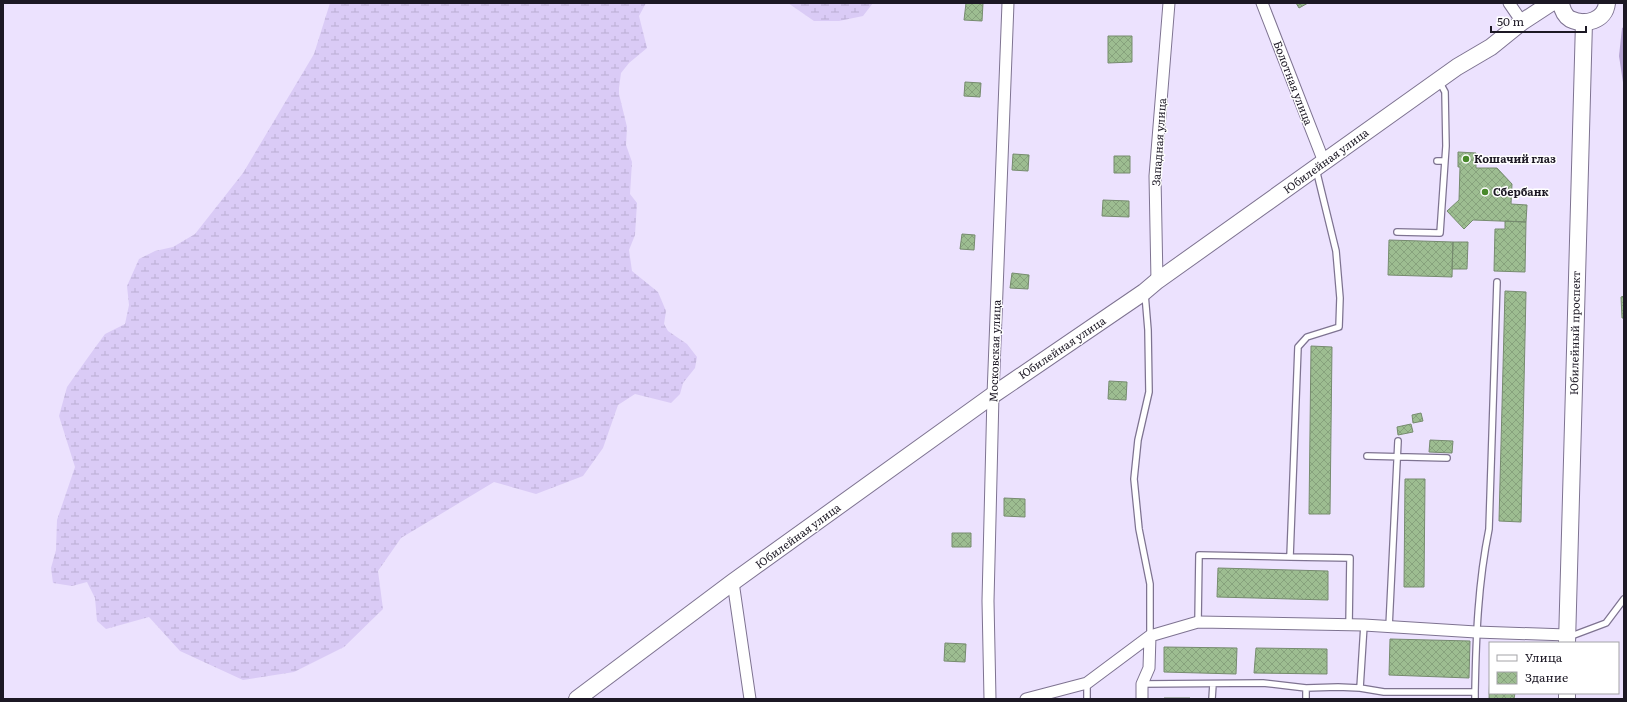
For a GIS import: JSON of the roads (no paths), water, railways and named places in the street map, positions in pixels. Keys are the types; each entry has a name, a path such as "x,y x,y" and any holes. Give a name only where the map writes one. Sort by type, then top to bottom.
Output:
{"main road":[{"name":"Юбилейная улица","path":"577,699 733,582 993,394 1144,292 1157,281 1320,165 1439,81 1491,47 1522,22 1551,3"},
{"path":"1561,3 1563,11 1569,19 1584,22 1597,20 1606,10 1607,3"},
{"name":"Юбилейный проспект","path":"1567,639 1584,22"}],"street":[{"name":"Московская улица","path":"990,699 988,600 993,394 1008,3"},
{"name":"Западная улица","path":"1157,281 1155,176 1170,3"},
{"name":"Болотная улица","path":"1262,3 1320,165"},
{"path":"1509,3 1522,22"},
{"path":"733,582 750,699"},
{"path":"1026,699 1087,683 1150,636 1198,622 1364,625 1567,639"},
{"path":"1142,699 1142,684 1149,668 1150,636"}],"lane":[{"path":"1397,232 1440,233 1445,161 1445,92 1439,81"},
{"path":"1437,161 1445,161"},
{"path":"1290,557 1298,347 1307,337 1338,327 1340,298 1336,251 1320,165"},
{"path":"1475,699 1476,632 1482,561 1489,529 1497,282"},
{"path":"1144,292 1148,330 1149,392 1138,440 1134,479 1139,529 1150,584 1150,636"},
{"path":"1389,627 1398,441"},
{"path":"1367,456 1447,458"},
{"path":"1198,622 1199,555 1350,558 1349,625"},
{"path":"1567,639 1606,623 1624,599"},
{"path":"1360,688 1364,625"},
{"path":"1087,683 1087,699"},
{"path":"1142,684 1263,683 1306,688 1338,686 1384,692 1475,692"},
{"path":"1212,699 1213,684"},
{"path":"1306,688 1306,699"},
{"path":"1429,699 1430,692"}],"place":[{"name":"Кошачий глаз","path":"1466,159"},
{"name":"Сбербанк","path":"1485,192"}]}
